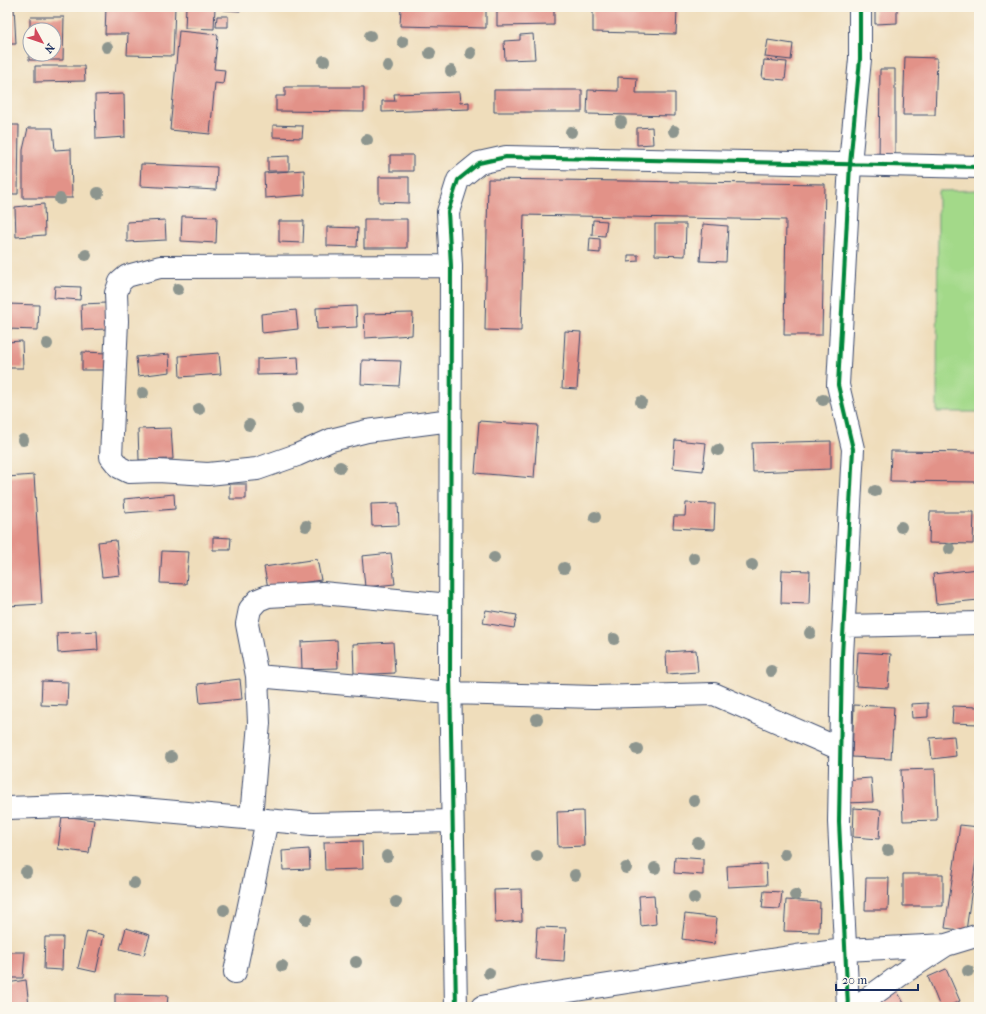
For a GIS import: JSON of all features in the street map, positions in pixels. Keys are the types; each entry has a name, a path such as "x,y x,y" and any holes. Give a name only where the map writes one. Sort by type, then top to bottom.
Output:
{"street":[{"path":"848,1007 839,822 844,626 853,449 838,385 850,164 860,59 860,7"},
{"path":"456,1007 450,693 451,266 448,212 458,180 479,163 506,157 979,167"},
{"path":"451,266 160,267 126,276 120,282 116,293 117,321 111,457 119,467 129,472 158,471 208,474 257,469 297,455 331,440 367,430 451,420"},
{"path":"235,972 259,819 259,723 257,676 247,624 250,609 258,600 268,596 322,593 450,605"},
{"path":"844,626 979,623"},
{"path":"257,676 450,693 595,697 714,694 840,749"},
{"path":"7,808 97,805 312,824 452,821"},
{"path":"482,1007 523,1003 796,956 845,950 946,945 979,935"},
{"path":"856,1007 903,973 946,945"}],"green space":[{"path":"979,190 979,412 937,412 938,191"}],"building":[{"path":"7,7 14,7 16,44 7,44"},
{"path":"106,7 175,7 173,56 127,55 128,34 105,34"},
{"path":"186,7 215,7 214,29 185,28"},
{"path":"225,7 240,7 240,11 224,10"},
{"path":"296,7 310,7 310,10 296,10"},
{"path":"401,7 486,7 486,28 400,26"},
{"path":"554,7 554,25 497,26 497,8"},
{"path":"875,7 897,7 897,23 875,24"},
{"path":"593,8 677,10 676,34 593,32"},
{"path":"217,16 228,16 228,27 216,27"},
{"path":"30,17 64,17 63,60 62,22 30,22"},
{"path":"179,31 218,35 214,69 225,70 223,84 215,83 210,134 170,130"},
{"path":"533,34 535,59 505,60 504,41 520,40 520,35"},
{"path":"768,40 793,44 791,60 765,57"},
{"path":"905,57 937,58 935,115 903,115"},
{"path":"764,60 787,62 785,80 762,78"},
{"path":"35,66 84,66 85,81 35,82"},
{"path":"880,69 895,69 895,164 879,164"},
{"path":"618,77 637,78 636,93 675,93 675,116 587,114 588,90 618,91"},
{"path":"285,87 364,87 364,112 276,111 276,96 285,96"},
{"path":"494,90 582,90 582,112 494,112"},
{"path":"459,92 460,103 469,102 469,109 382,112 382,101 395,101 394,94"},
{"path":"124,94 125,137 96,139 95,95"},
{"path":"7,125 19,125 18,194 7,194"},
{"path":"273,125 303,126 302,138 273,137"},
{"path":"652,127 653,144 637,145 637,128"},
{"path":"28,128 53,128 55,150 71,149 72,198 23,198 23,150"},
{"path":"390,155 413,155 413,171 390,171"},
{"path":"289,156 289,171 268,171 268,157"},
{"path":"141,164 217,167 216,190 140,186"},
{"path":"304,170 305,195 265,198 264,173"},
{"path":"379,177 409,177 409,203 379,202"},
{"path":"488,179 825,184 822,335 784,335 786,220 524,215 521,331 485,330"},
{"path":"44,204 45,235 16,237 15,207"},
{"path":"182,216 217,217 216,243 181,241"},
{"path":"364,219 407,219 407,248 364,248"},
{"path":"165,220 166,240 127,242 127,222"},
{"path":"593,220 607,221 605,236 592,235"},
{"path":"279,221 304,221 303,243 279,242"},
{"path":"655,224 686,224 685,256 655,255"},
{"path":"703,224 728,226 726,262 700,261"},
{"path":"327,227 358,228 357,247 327,246"},
{"path":"590,238 600,239 600,253 589,252"},
{"path":"628,255 638,255 638,261 628,262"},
{"path":"55,286 81,287 80,300 54,298"},
{"path":"106,303 107,329 82,330 81,304"},
{"path":"7,304 39,305 38,330 7,329"},
{"path":"356,306 357,327 317,329 316,308"},
{"path":"296,310 298,329 262,333 261,314"},
{"path":"413,313 412,335 365,338 364,314"},
{"path":"565,331 581,332 577,389 562,388"},
{"path":"22,341 23,368 7,368 7,342"},
{"path":"82,352 108,353 108,370 82,370"},
{"path":"219,353 221,374 180,377 179,356"},
{"path":"169,354 170,372 138,376 136,357"},
{"path":"298,357 299,374 257,375 257,359"},
{"path":"362,360 401,361 399,386 361,384"},
{"path":"479,421 538,425 534,478 475,473"},
{"path":"171,428 173,459 139,460 138,429"},
{"path":"675,440 706,443 703,471 673,468"},
{"path":"831,441 831,469 753,472 752,443"},
{"path":"891,451 979,452 979,482 890,481"},
{"path":"34,475 42,604 7,606 7,477"},
{"path":"230,484 246,484 246,499 230,499"},
{"path":"174,494 175,509 125,513 124,499"},
{"path":"398,503 399,525 372,526 371,504"},
{"path":"686,503 715,504 714,530 673,528 674,516 685,516"},
{"path":"930,512 974,512 973,544 929,543"},
{"path":"213,537 231,538 230,550 213,550"},
{"path":"116,540 120,575 102,577 98,542"},
{"path":"162,551 189,552 186,584 160,583"},
{"path":"391,553 395,584 365,587 362,556"},
{"path":"317,559 321,580 268,588 264,567"},
{"path":"978,569 979,600 936,604 933,574"},
{"path":"782,570 810,571 809,604 781,603"},
{"path":"486,610 517,615 514,628 483,623"},
{"path":"97,631 98,650 58,653 57,633"},
{"path":"337,640 338,668 302,669 301,642"},
{"path":"393,642 395,673 354,675 353,644"},
{"path":"696,650 698,672 667,674 666,652"},
{"path":"858,652 891,654 888,688 856,686"},
{"path":"240,679 242,699 200,703 198,684"},
{"path":"42,681 68,682 67,706 41,705"},
{"path":"928,703 928,717 912,718 911,704"},
{"path":"854,705 894,707 891,759 852,757"},
{"path":"953,706 978,707 978,724 952,723"},
{"path":"954,736 956,756 932,759 930,738"},
{"path":"935,769 937,820 903,821 901,770"},
{"path":"871,778 873,802 846,803 844,780"},
{"path":"854,808 881,810 879,839 853,837"},
{"path":"583,811 584,846 558,847 557,812"},
{"path":"62,816 94,820 89,853 58,849"},
{"path":"960,825 979,827 979,838 966,931 945,928"},
{"path":"362,841 363,869 325,870 324,842"},
{"path":"309,849 310,869 283,870 282,851"},
{"path":"675,857 703,859 703,875 674,873"},
{"path":"766,864 767,885 728,887 727,866"},
{"path":"903,874 943,874 943,906 903,906"},
{"path":"866,878 889,878 888,910 865,910"},
{"path":"521,889 522,921 495,923 494,890"},
{"path":"764,891 782,892 780,909 762,908"},
{"path":"654,895 656,924 641,926 639,896"},
{"path":"786,900 820,902 819,932 784,931"},
{"path":"685,914 717,918 714,944 682,939"},
{"path":"537,927 566,928 564,961 535,959"},
{"path":"126,928 150,935 144,955 120,949"},
{"path":"87,931 104,935 96,972 78,968"},
{"path":"45,937 63,937 62,970 44,969"},
{"path":"7,952 25,952 23,978 7,978"},
{"path":"946,969 960,1001 946,1007 940,1007 928,977"},
{"path":"26,980 29,1006 7,1007 7,983"},
{"path":"896,989 906,1007 866,1007"},
{"path":"115,994 168,995 167,1007 115,1007"}],"cycle path":[{"path":"848,1007 839,822 842,656 853,449 838,385 850,164 860,59 860,7"},
{"path":"456,1007 450,676 451,266 448,212 458,180 479,163 506,157 979,167"}]}
